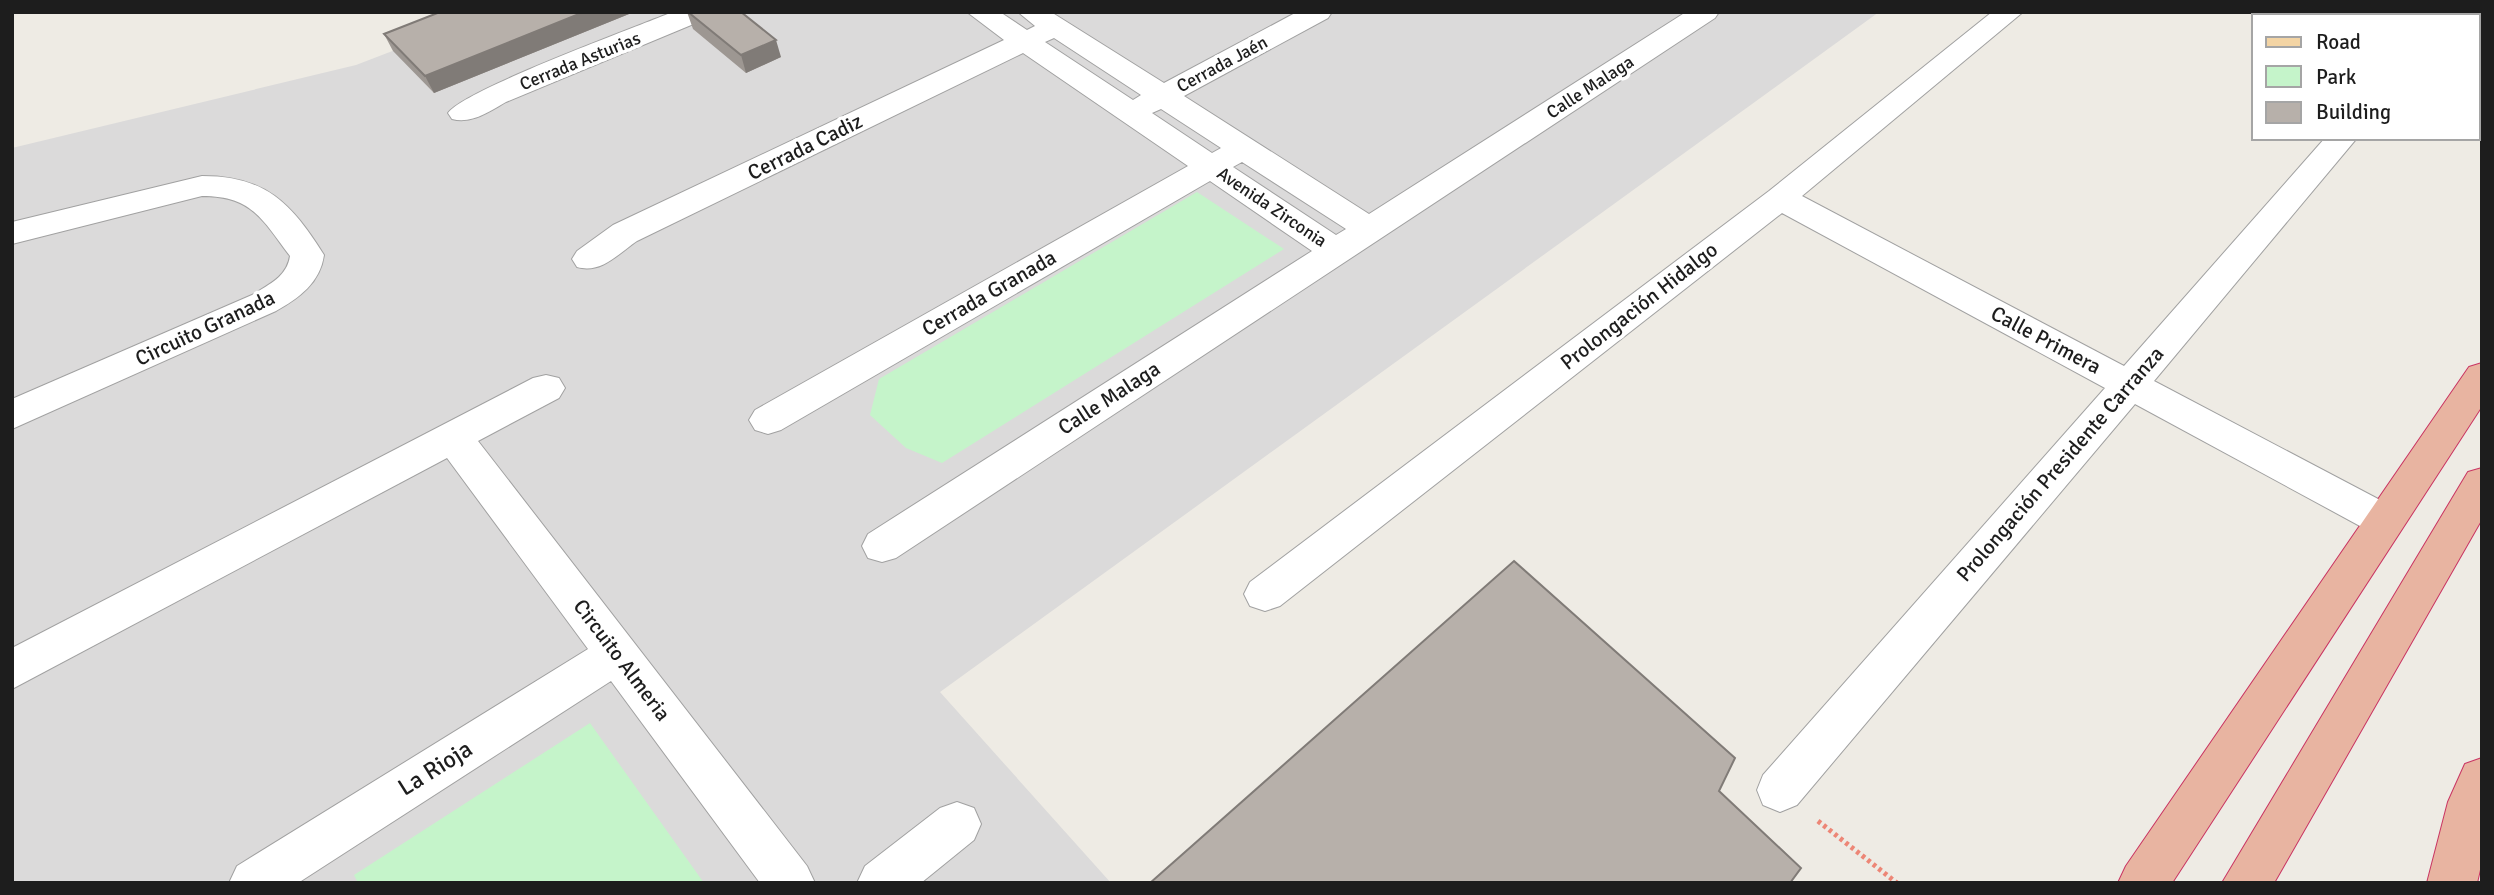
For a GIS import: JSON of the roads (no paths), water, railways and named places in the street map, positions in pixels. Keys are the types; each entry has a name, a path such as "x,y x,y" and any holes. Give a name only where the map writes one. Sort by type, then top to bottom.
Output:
{"highway":[{"path":"2143,883 2482,376"},
{"path":"2247,883 2482,483"},
{"path":"2452,883 2472,802 2482,779"}],"street":[{"name":"Cerrada Asturias","path":"463,113 495,96 698,12"},
{"name":"Avenida Zirconia","path":"981,12 1037,27 1163,96 1369,229 1336,251 1131,113 1037,27"},
{"name":"Cerrada Jaén","path":"1131,113 1318,12"},
{"name":"Calle Malaga","path":"1369,229 1705,12"},
{"name":"Prolongación Hidalgo","path":"1265,594 1780,198 2009,12"},
{"name":"Cerrada Cadiz","path":"589,259 625,233 1037,27"},
{"name":"Prolongación Presidente Carranza","path":"1780,790 2340,140"},
{"name":"Cerrada Granada","path":"768,419 1243,148"},
{"name":"Circuito Granada","path":"12,233 202,186 224,185 244,188 259,196 307,255 301,275 288,288 264,303 12,415"},
{"name":"Calle Primera","path":"1780,198 2385,521"},
{"name":"Calle Malaga","path":"882,546 1336,251"},
{"path":"12,670 546,388"},
{"name":"Circuito Almeria","path":"454,438 790,883"},
{"name":"La Rioja","path":"254,883 617,654"},
{"path":"882,883 957,824"}]}
